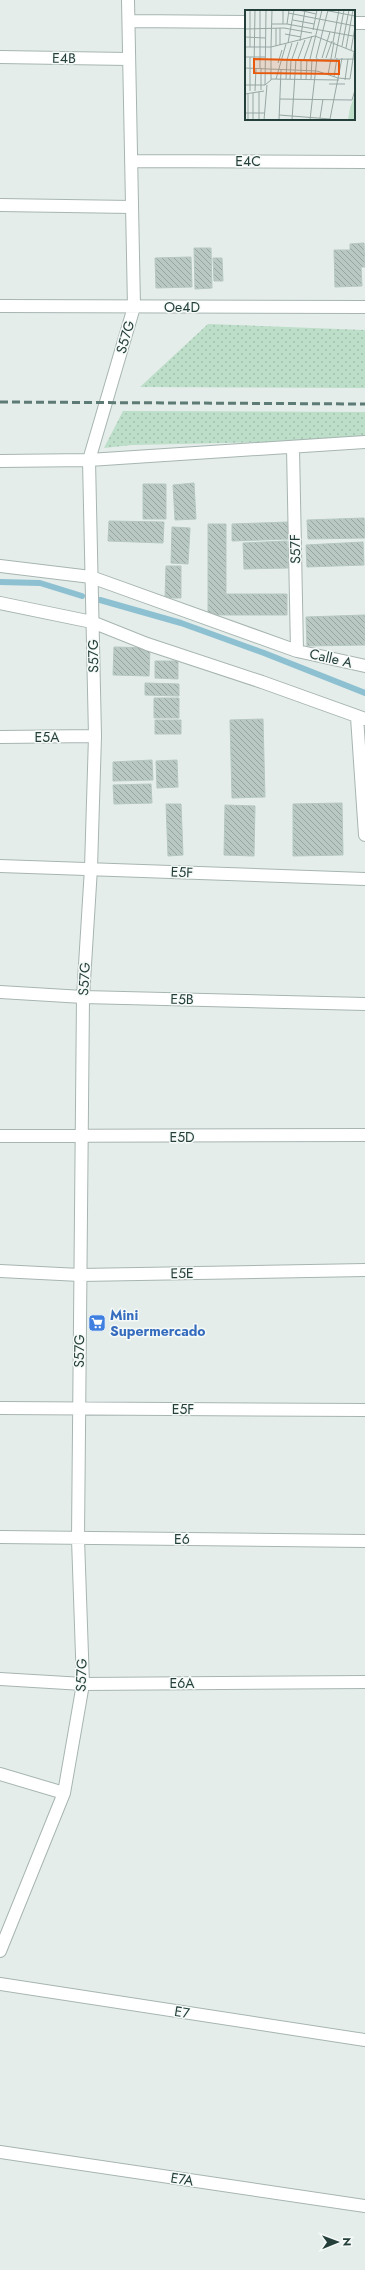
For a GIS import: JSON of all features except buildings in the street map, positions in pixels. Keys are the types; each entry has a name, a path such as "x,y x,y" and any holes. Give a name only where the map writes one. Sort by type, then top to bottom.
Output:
{"street":[{"name":"S57G","path":"0,1951 64,1792 83,1684 78,1539 81,1137 83,997 91,868 95,736 89,460 134,307 128,0"},
{"path":"129,21 245,22"},
{"path":"355,23 365,24"},
{"name":"E4B","path":"0,57 128,59"},
{"name":"E4C","path":"131,161 365,162"},
{"path":"0,205 131,207"},
{"name":"Oe4D","path":"0,306 365,307"},
{"path":"0,461 89,460 293,448 365,442"},
{"name":"S57F","path":"293,448 297,651"},
{"name":"Calle A","path":"0,566 91,577 297,651 365,666"},
{"path":"0,603 92,622 147,644 262,682 361,718 365,835"},
{"name":"E5A","path":"0,737 95,736"},
{"name":"E5F","path":"0,866 91,868 365,879"},
{"name":"E5B","path":"0,992 83,997 365,1004"},
{"name":"E5D","path":"0,1136 81,1137 365,1135"},
{"name":"E5E","path":"0,1271 80,1275 365,1270"},
{"name":"E5F","path":"0,1408 365,1410"},
{"name":"E6","path":"0,1537 365,1541"},
{"name":"E6A","path":"0,1679 83,1684 365,1682"},
{"path":"0,1774 64,1792"},
{"name":"E7","path":"0,1984 365,2040"},
{"name":"E7A","path":"0,2152 365,2206"}],"green space":[{"path":"208,324 365,330 365,388 140,387"},
{"path":"123,411 365,412 365,440 132,445 104,448"}],"waterway":[{"path":"0,582 40,583 82,596"},
{"path":"100,600 181,623 264,653 365,693"}],"railway":[{"path":"0,402 365,404"}],"place":[{"name":"Mini Supermercado","path":"97,1323"}]}
